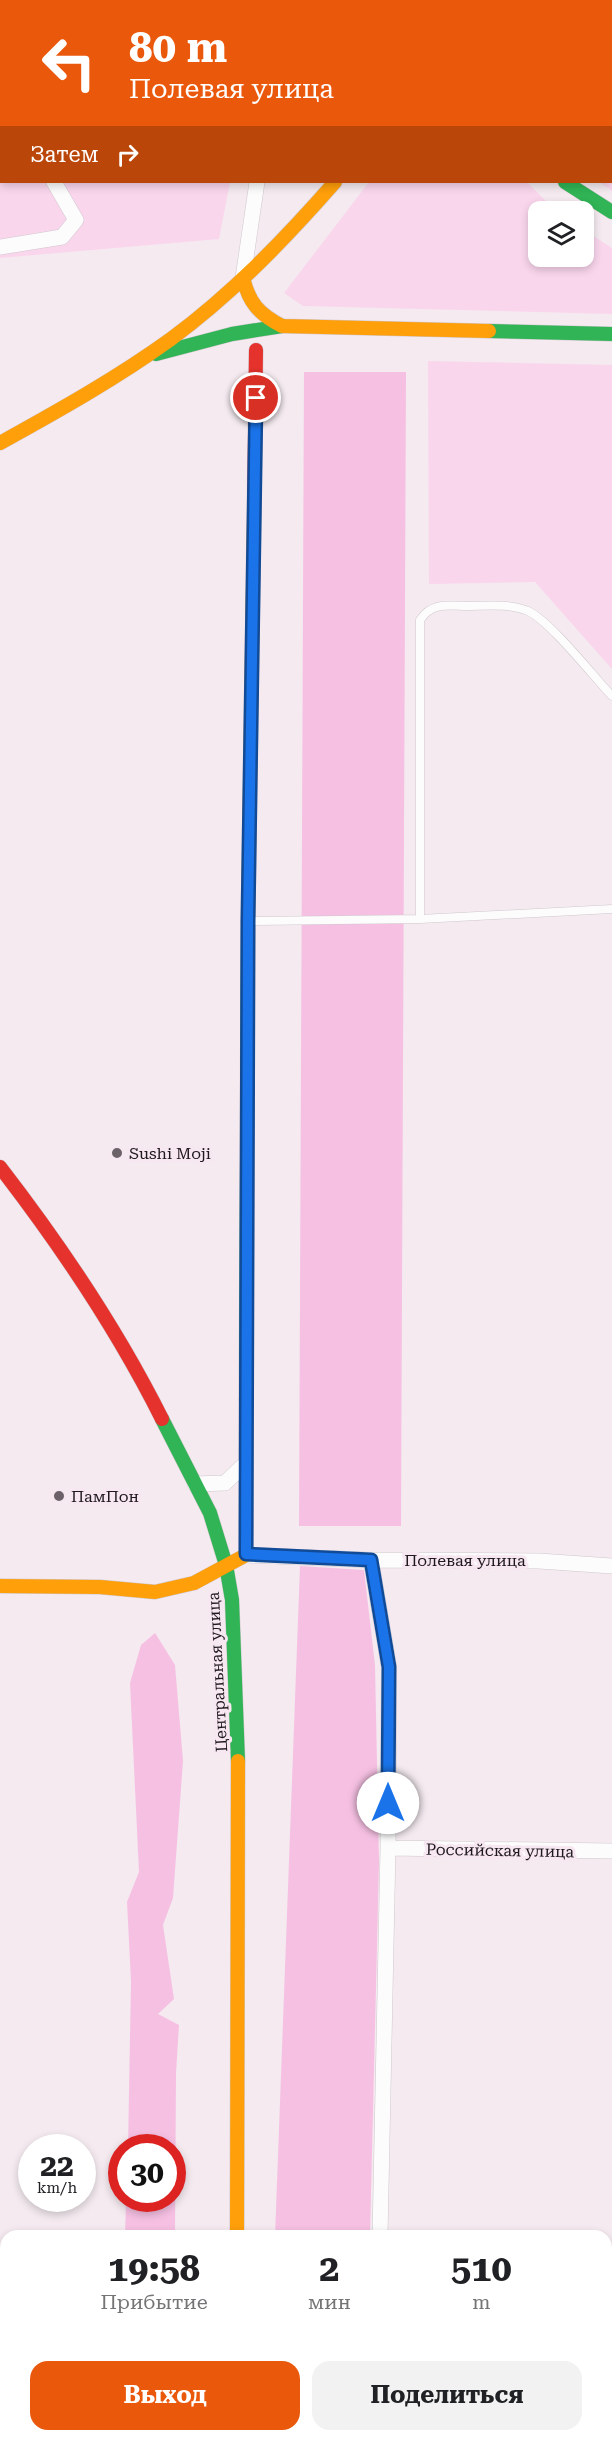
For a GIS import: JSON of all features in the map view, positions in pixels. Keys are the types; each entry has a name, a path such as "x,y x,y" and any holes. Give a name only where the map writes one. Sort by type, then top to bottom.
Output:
{"street":[{"path":"0,247 62,237 76,220 55,183"},
{"path":"257,183 243,278 247,296 258,313 282,326"},
{"path":"0,443 146,357 203,313 243,278 334,183"},
{"path":"568,183 612,212"},
{"path":"146,357 232,334 282,326 612,334"},
{"path":"0,1586 100,1587 155,1592 194,1583 246,1554 248,921 256,350"},
{"name":"Центральная улица","path":"0,1167 41,1220 88,1289 151,1396 210,1513 226,1565 232,1600 238,1770 237,2230"},
{"path":"195,1484 225,1483 246,1463"},
{"name":"Полевая улица","path":"246,1554 371,1560 539,1561 612,1566"},
{"path":"371,1560 389,1667 388,1848 380,2230"},
{"name":"Российская улица","path":"388,1848 612,1851"}],"lane":[{"path":"420,919 420,621 425,612 441,605 513,607 528,611 554,633 612,696"},
{"path":"248,921 420,919 612,909"}],"shaded area":[{"path":"0,183 230,183 219,239 0,258"},
{"path":"368,183 528,183 546,201 528,201 528,267 594,267 594,236 612,248 612,314 303,306 284,293"},
{"path":"601,183 612,183 612,191"},
{"path":"428,361 612,365 612,669 535,582 429,584"},
{"path":"304,372 406,372 401,1526 299,1526"},
{"path":"300,1566 364,1570 375,1665 379,1862 370,2230 275,2230"},
{"path":"155,1633 175,1665 183,1761 173,1898 163,1925 174,1999 158,2014 179,2025 176,2134 128,2134 131,1981 127,1902 139,1872 130,1683 141,1645"},
{"path":"126,2212 175,2212 175,2230 125,2230"}],"traffic: fast":[{"path":"567,183 612,212"},
{"path":"156,354 232,334 282,326"},
{"path":"489,331 612,334"},
{"path":"246,1400 248,921"},
{"path":"162,1419 210,1513 226,1565 232,1600 238,1761"}],"traffic: slow":[{"path":"0,443 108,381 194,322 257,265 334,183"},
{"path":"243,278 248,294 256,307 282,326 489,331"},
{"path":"248,921 254,514"},
{"path":"0,1586 100,1587 155,1592 194,1583 246,1555 246,1400"},
{"path":"237,2230 238,1761"}],"traffic: jam":[{"path":"254,514 256,350"},
{"path":"0,1167 45,1227 87,1289 162,1419"}],"place":[{"name":"Sushi Moji","path":"117,1153"},
{"name":"ПамПон","path":"59,1496"}],"route":[{"path":"256,398 248,921 246,1554 371,1560 389,1667 388,1803"}]}
